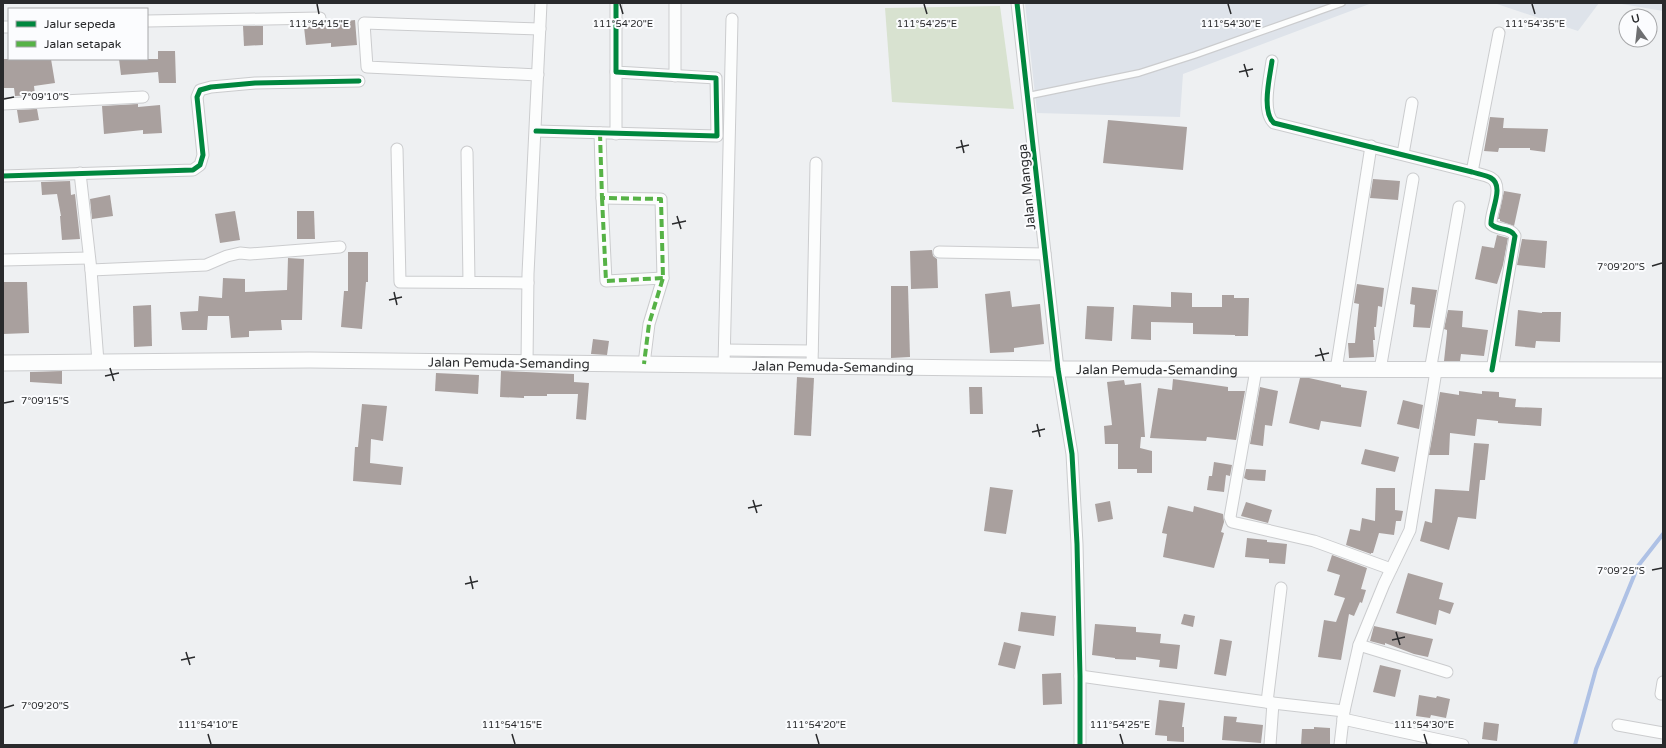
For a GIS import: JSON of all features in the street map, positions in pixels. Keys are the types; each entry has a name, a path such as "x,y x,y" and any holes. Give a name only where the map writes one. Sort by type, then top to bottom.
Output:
{"main road":[{"name":"Jalan Pemuda-Semanding","path":"3,363 310,360 724,365 812,359 1058,369 1433,371 1663,370"}],"street":[{"path":"527,363 528,283 541,3"},
{"path":"616,3 616,134"},
{"path":"675,3 675,76"},
{"name":"Jalan Mangga","path":"1017,3 1058,369 1072,454 1077,544 1080,745"},
{"path":"148,21 320,18"},
{"path":"724,365 732,19"},
{"path":"538,75 367,67 364,23 540,29"},
{"path":"1472,172 1499,33"},
{"path":"1272,61 1267,104 1272,122 1403,154 1492,178 1497,189 1491,224 1494,227 1513,233 1515,236 1492,370"},
{"path":"536,131 717,136 716,78 616,72"},
{"path":"3,176 193,170 200,165 203,155 197,108 197,97 200,90 211,87 255,83 359,82"},
{"path":"3,104 143,97"},
{"path":"1403,154 1412,103"},
{"path":"600,133 606,281 663,278"},
{"path":"1336,370 1371,146"},
{"path":"398,149 400,282 528,283"},
{"path":"467,152 469,282"},
{"path":"725,350 812,359 816,163"},
{"path":"80,173 91,270 98,362"},
{"path":"1380,370 1413,180"},
{"path":"602,198 661,199 663,278 649,324 644,364"},
{"path":"1340,745 1343,715 1359,645 1391,569 1410,530 1459,207"},
{"path":"91,270 206,265 227,256 240,254 340,247"},
{"path":"939,252 1045,254"},
{"path":"3,260 89,258"},
{"path":"1256,370 1230,518 1232,522 1314,540 1391,569"},
{"path":"1270,745 1270,702 1281,588"},
{"path":"1359,645 1447,672"},
{"path":"1080,676 1270,702 1343,715 1463,745"},
{"path":"1663,682 1661,694 1663,694"},
{"path":"1618,725 1663,733"}],"lane":[{"path":"1027,96 1139,73 1195,55 1342,3"}],"shaded area":[{"path":"1025,3 1372,3 1183,74 1180,117 1037,113"},
{"path":"1494,3 1599,3 1578,31"},
{"path":"1616,3 1663,3 1663,11 1658,10 1658,8 1645,8"}],"green space":[{"path":"1000,6 1014,109 892,102 885,8"}],"building":[{"path":"355,20 357,45 331,47 331,43 306,45 304,27 329,25 329,23"},
{"path":"243,26 263,26 263,45 244,46"},
{"path":"158,51 175,51 176,83 159,83 158,72 121,75 119,60 158,59"},
{"path":"3,59 51,60 55,83 34,86 35,95 15,96 14,88 3,88"},
{"path":"138,104 138,107 160,105 162,133 143,134 143,130 104,134 102,106"},
{"path":"37,109 39,120 19,123 17,110"},
{"path":"1490,117 1504,118 1503,128 1548,129 1545,152 1530,150 1530,148 1499,148 1498,152 1484,151"},
{"path":"1108,120 1187,127 1183,170 1103,163"},
{"path":"1373,179 1400,181 1398,200 1370,198"},
{"path":"70,181 71,195 75,194 80,239 62,240 61,216 57,194 42,195 41,182"},
{"path":"1504,191 1521,194 1514,226 1498,219"},
{"path":"110,195 113,216 92,219 90,199"},
{"path":"235,211 240,240 220,243 215,214"},
{"path":"297,211 314,211 315,239 297,239"},
{"path":"1497,235 1508,238 1503,265 1497,284 1475,279 1482,246 1494,248"},
{"path":"1522,239 1547,241 1545,268 1517,265"},
{"path":"932,250 933,256 937,259 938,288 911,289 910,251"},
{"path":"348,252 368,252 368,282 366,282 362,329 341,327 344,291 348,291"},
{"path":"288,258 304,259 302,320 281,320 282,330 249,331 249,337 231,338 229,316 208,316 207,330 182,330 180,312 198,311 199,296 222,298 223,278 245,279 245,292 287,290"},
{"path":"3,282 27,282 29,333 3,334"},
{"path":"1357,284 1384,288 1382,307 1378,306 1376,327 1374,327 1374,357 1349,358 1348,343 1355,343 1359,304 1354,303"},
{"path":"891,286 908,286 910,357 891,358"},
{"path":"1412,287 1437,290 1430,328 1413,327 1415,305 1410,304"},
{"path":"1010,291 1012,307 1040,304 1044,344 1014,348 1014,352 990,353 985,294"},
{"path":"1171,292 1192,293 1192,307 1222,307 1222,295 1234,295 1234,298 1249,298 1248,336 1193,334 1193,323 1151,322 1151,340 1131,339 1133,305 1171,307"},
{"path":"151,305 152,346 134,347 133,306"},
{"path":"1087,306 1114,307 1112,341 1085,339"},
{"path":"1448,310 1463,311 1462,327 1488,330 1484,356 1461,354 1460,361 1444,361 1447,330 1444,329"},
{"path":"1518,310 1542,313 1561,312 1560,342 1536,341 1535,348 1515,346"},
{"path":"593,339 609,341 607,355 591,354"},
{"path":"62,371 62,384 30,382 30,372"},
{"path":"501,371 574,374 574,382 589,383 586,420 576,419 578,394 547,394 547,396 524,396 524,398 500,397"},
{"path":"436,373 479,375 478,394 435,391"},
{"path":"797,377 814,378 811,436 794,435"},
{"path":"1300,378 1309,378 1341,385 1341,387 1367,391 1361,427 1321,421 1319,430 1289,423"},
{"path":"1173,379 1228,387 1228,391 1245,391 1236,440 1207,437 1206,441 1150,438 1158,388 1172,390"},
{"path":"1124,380 1125,385 1141,383 1145,437 1141,437 1140,448 1152,451 1152,473 1137,473 1137,469 1118,469 1118,444 1105,444 1104,426 1112,425 1107,382"},
{"path":"969,387 982,387 983,414 970,414"},
{"path":"1260,387 1278,391 1272,426 1265,425 1263,446 1250,444"},
{"path":"1459,391 1482,394 1482,391 1499,392 1499,397 1516,399 1515,407 1542,408 1541,426 1498,423 1498,421 1477,419 1475,436 1450,433 1449,455 1429,455 1440,392 1459,395"},
{"path":"1403,400 1423,405 1419,429 1397,424"},
{"path":"362,404 387,406 383,441 371,439 370,463 403,467 401,485 353,481 355,447 358,447"},
{"path":"1474,443 1489,444 1485,480 1480,480 1476,519 1458,517 1449,550 1420,541 1425,521 1432,523 1435,489 1469,491"},
{"path":"1365,449 1399,457 1395,472 1361,464"},
{"path":"1214,462 1232,465 1230,476 1226,475 1224,492 1207,490 1209,476 1212,476"},
{"path":"1246,469 1266,470 1265,481 1248,480 1244,478"},
{"path":"990,487 1013,490 1006,534 984,531"},
{"path":"1376,488 1395,488 1395,510 1403,511 1401,521 1396,521 1394,535 1379,533 1373,553 1371,554 1346,545 1350,529 1360,531 1362,518 1375,521"},
{"path":"1110,501 1113,519 1098,522 1095,504"},
{"path":"1246,502 1272,510 1268,523 1241,516"},
{"path":"1168,506 1193,512 1194,506 1223,514 1224,522 1221,532 1224,533 1214,568 1163,557 1167,534 1162,533"},
{"path":"1247,538 1287,544 1285,564 1269,563 1269,559 1245,557"},
{"path":"1332,555 1367,568 1361,589 1366,590 1362,603 1360,602 1354,616 1349,614 1341,660 1318,657 1324,620 1336,622 1345,598 1334,595 1340,575 1327,571"},
{"path":"1408,573 1443,583 1439,599 1454,603 1450,614 1439,610 1436,625 1396,613"},
{"path":"1021,612 1056,616 1054,636 1018,631"},
{"path":"1184,614 1195,616 1193,627 1181,624"},
{"path":"1095,624 1136,627 1136,632 1161,634 1160,643 1180,645 1177,669 1159,667 1160,660 1136,657 1136,660 1115,659 1092,655"},
{"path":"1374,626 1433,639 1428,657 1414,654 1385,643 1385,645 1370,641"},
{"path":"1220,639 1232,641 1226,676 1214,674"},
{"path":"1004,642 1021,646 1015,669 998,665"},
{"path":"1380,665 1401,670 1395,697 1373,692"},
{"path":"1061,673 1062,704 1043,705 1042,674"},
{"path":"1419,695 1436,698 1437,696 1450,699 1446,718 1431,715 1430,718 1416,716"},
{"path":"1159,700 1185,703 1182,727 1184,727 1184,742 1167,741 1167,736 1155,735"},
{"path":"1224,716 1237,717 1236,722 1263,725 1261,743 1222,740"},
{"path":"1484,722 1499,724 1497,741 1482,739"},
{"path":"1314,727 1330,728 1330,745 1301,745 1302,729 1314,729"}],"waterway":[{"path":"1575,745 1596,669 1638,566 1663,534"}],"marked path":[{"path":"600,133 602,198 661,199 663,278 649,324 644,364"},
{"path":"602,198 606,281 663,278"}],"cycle path":[{"path":"536,131 717,136 716,78 616,72 616,3"},
{"path":"1017,3 1058,369 1072,454 1077,544 1080,745"},
{"path":"1272,61 1268,84 1267,103 1270,118 1274,123 1487,176 1495,182 1497,193 1491,224 1497,228 1510,231 1515,236 1492,370"},
{"path":"3,176 193,170 200,165 203,155 197,97 200,90 211,87 255,83 359,81"}]}
